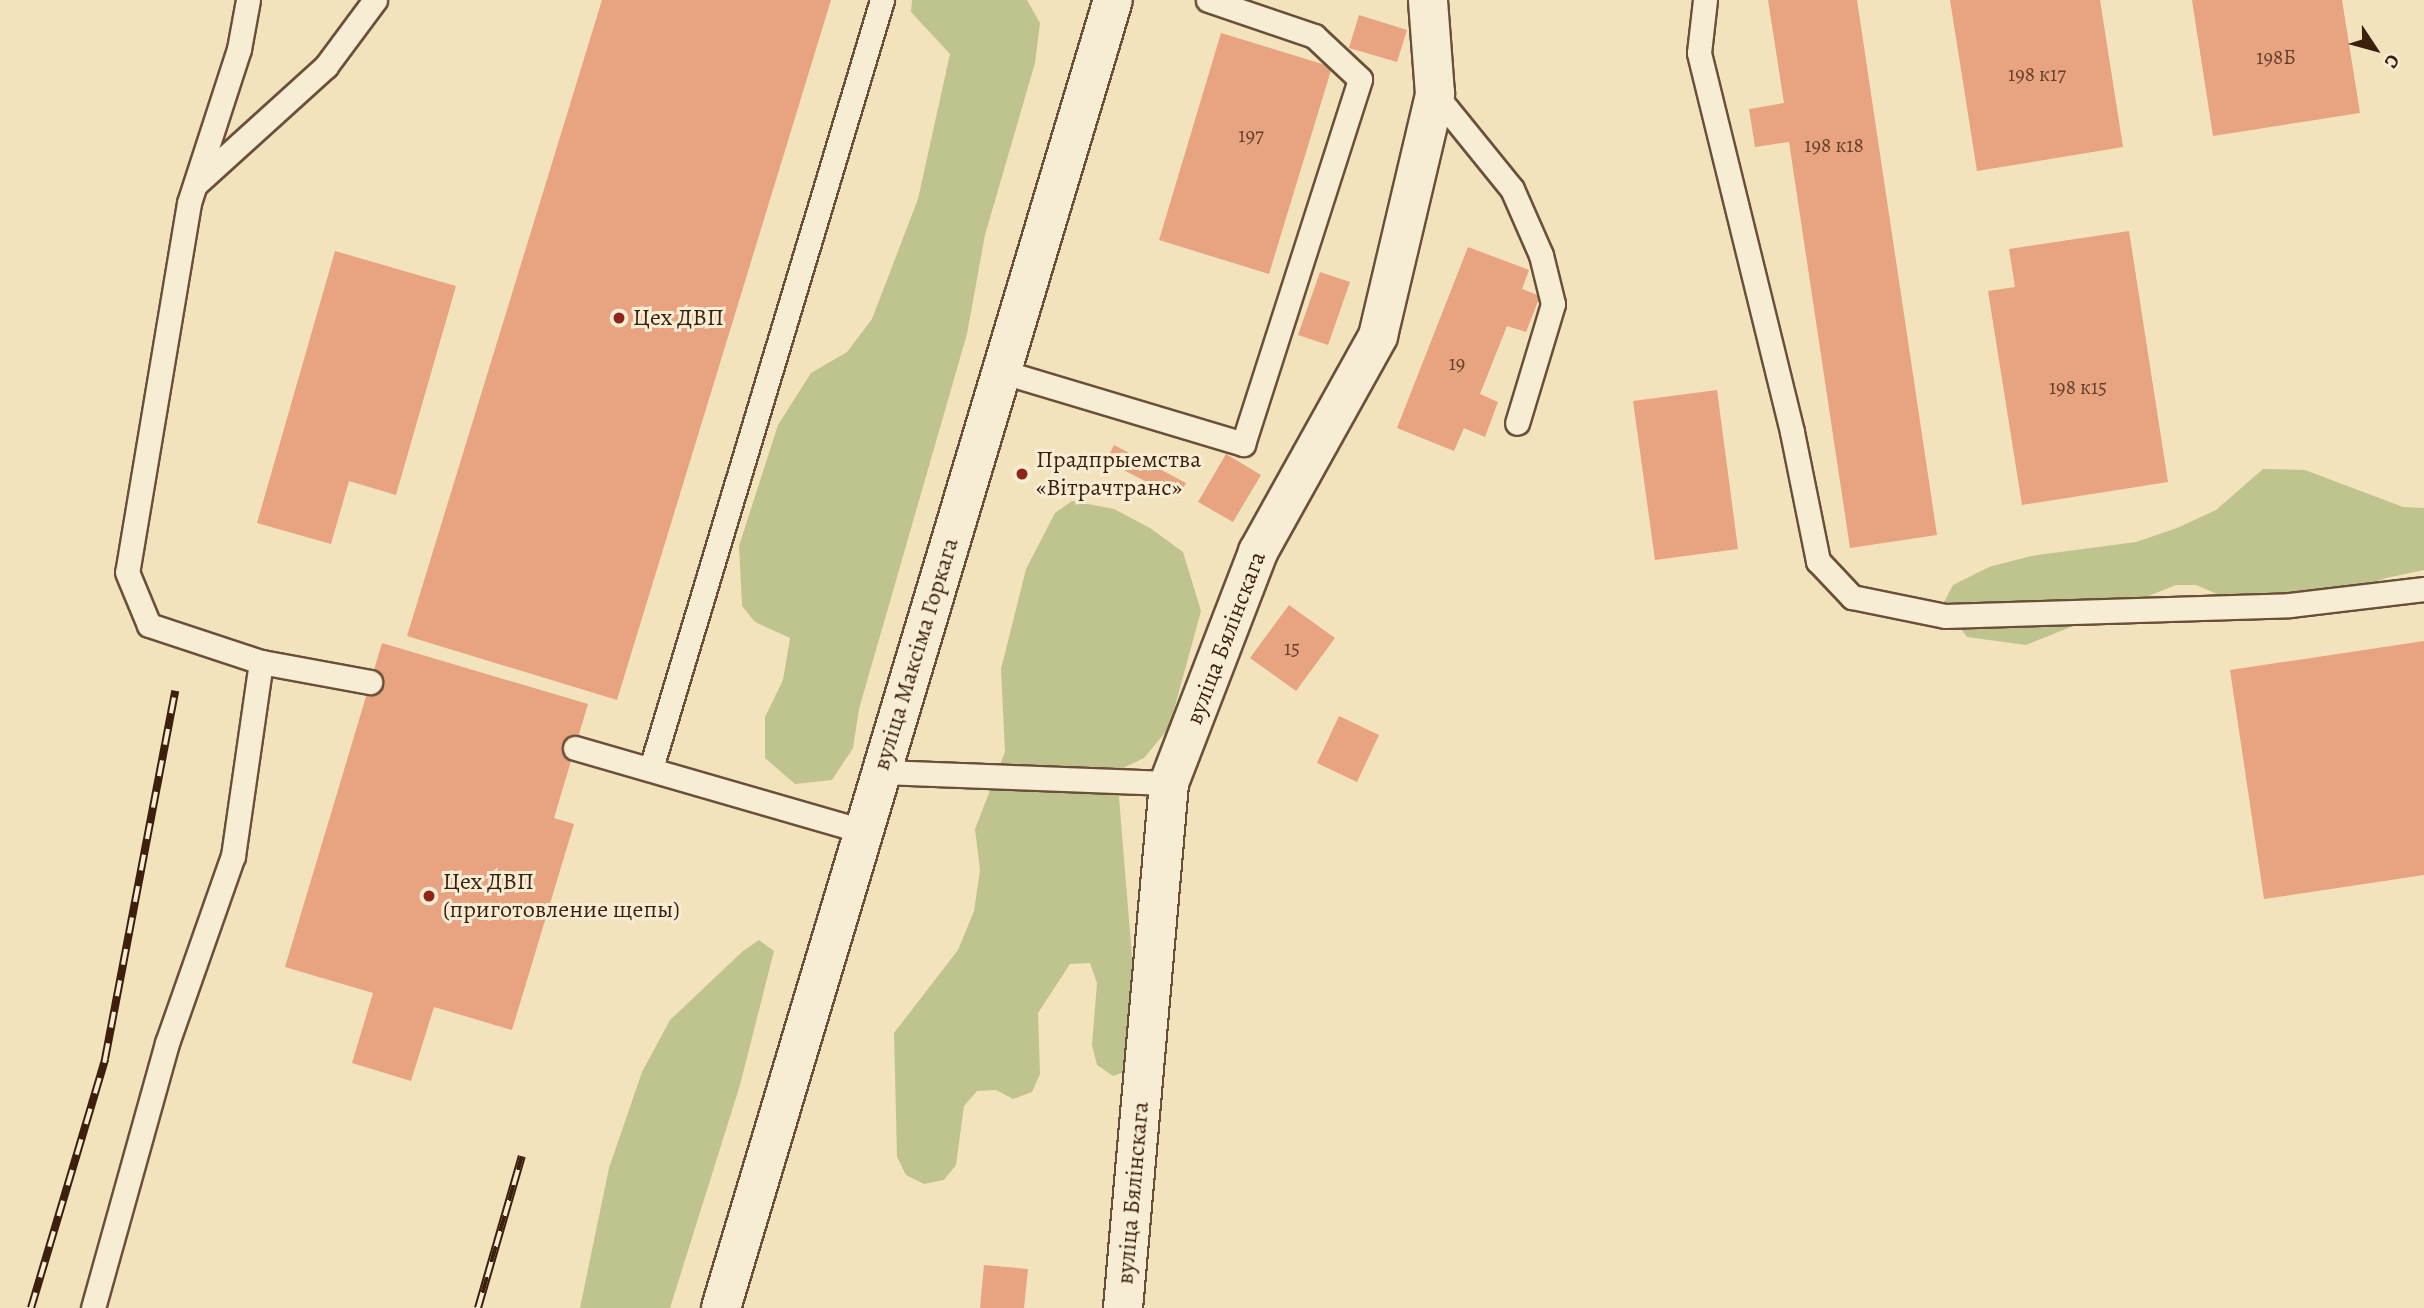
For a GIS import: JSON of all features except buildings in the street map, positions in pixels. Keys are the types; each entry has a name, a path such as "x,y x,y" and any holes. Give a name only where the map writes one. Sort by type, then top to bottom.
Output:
{"main road":[{"name":"вуліца Максіма Горкага","path":"722,1308 1113,0"},
{"name":"вуліца Бялінскага","path":"1123,1308 1169,783 1258,552 1378,336 1436,94 1428,0"}],"lane":[{"path":"248,0 239,50 189,203 127,572 149,625 261,662 370,682"},
{"path":"195,185 326,66 376,0"},
{"path":"651,768 882,0"},
{"path":"1000,371 1243,444 1360,79 1314,36 1208,0"},
{"path":"1705,0 1699,52 1792,432 1818,561 1853,597 1945,616 2290,605 2424,589"},
{"path":"1436,94 1512,189 1541,255 1553,304 1517,424"},
{"path":"93,1308 167,1043 233,856 261,662"},
{"path":"575,748 863,831"},
{"path":"881,772 1169,783"}],"green space":[{"path":"912,0 1027,0 1040,23 1035,63 985,235 967,334 859,709 853,748 832,780 795,784 765,758 765,717 783,680 790,638 755,622 742,606 739,546 778,425 811,373 847,352 872,319 918,199 950,54 911,12"},
{"path":"2263,469 2305,470 2403,507 2424,508 2424,570 2386,578 2269,616 2196,585 2176,585 2026,645 1967,637 1943,604 1953,585 1989,567 2031,556 2136,542 2177,528 2216,510"},
{"path":"1072,501 1114,509 1150,528 1183,552 1201,611 1169,728 1144,758 1125,767 1118,785 1138,1030 1132,1069 1113,1076 1097,1065 1092,1045 1097,983 1090,963 1070,964 1038,1013 1040,1074 1032,1092 1013,1099 996,1090 977,1091 964,1106 956,1165 944,1180 924,1184 906,1175 897,1157 894,1033 958,950 974,911 980,870 975,829 1005,752 1001,669 1026,569 1055,513"},
{"path":"759,940 774,951 740,1085 670,1308 580,1308 609,1168 642,1072 670,1020 743,951"}],"railway":[{"path":"31,1308 105,1059 175,691"},
{"path":"478,1308 522,1156"}],"place":[{"name":"Цех ДВП","path":"619,318"},
{"name":"Прадпрыемства «Вітрачтранс»","path":"1022,474"},
{"name":"Цех ДВП (приготовление щепы)","path":"429,896"}]}
